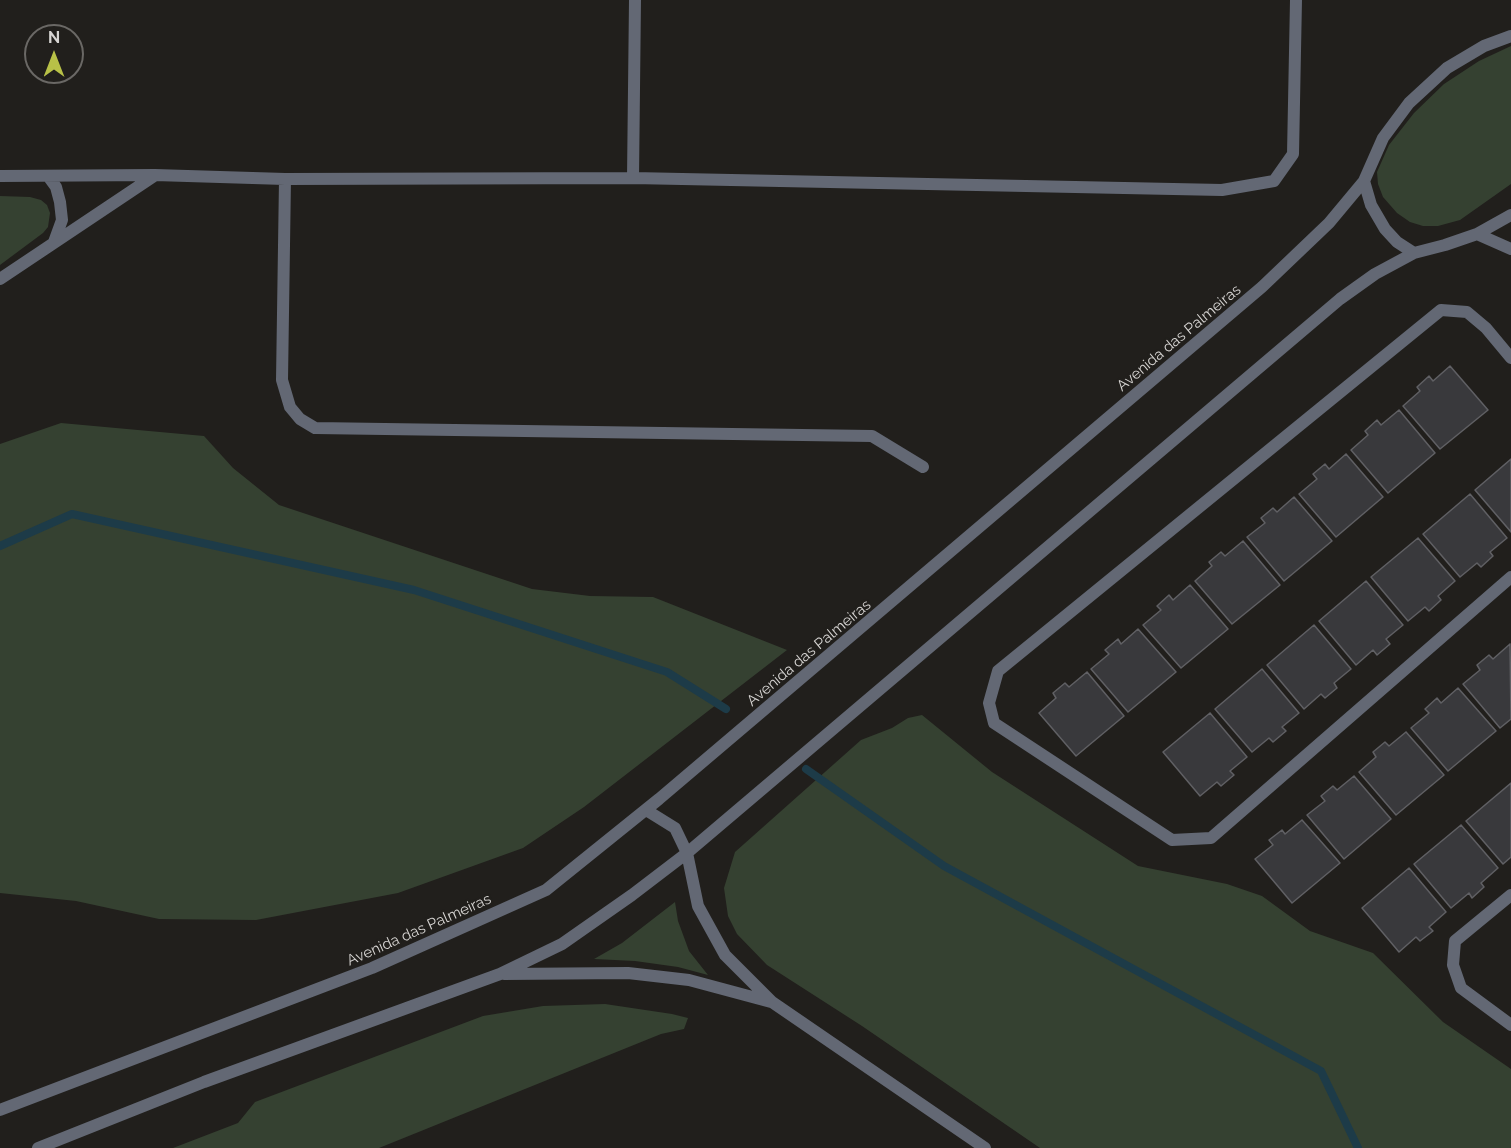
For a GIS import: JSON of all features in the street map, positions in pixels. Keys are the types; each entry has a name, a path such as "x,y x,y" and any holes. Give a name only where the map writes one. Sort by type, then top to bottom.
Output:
{"street":[{"path":"633,178 635,0"},
{"path":"0,176 155,175 285,179 633,178 1222,190 1274,181 1293,154 1296,0"},
{"name":"Avenida das Palmeiras","path":"0,1110 372,968 546,890 646,810 1262,288 1329,223 1364,180 1383,138 1409,103 1447,68 1484,46 1511,36"},
{"path":"0,279 155,175"},
{"path":"48,176 56,187 62,220 54,242"},
{"path":"285,179 282,380 290,407 300,419 315,428 872,436 923,467"},
{"path":"1364,180 1371,205 1385,228 1397,242 1414,253"},
{"path":"38,1148 204,1082 500,974 562,944 687,853 1340,299 1375,274 1414,253 1477,234 1511,215"},
{"path":"1477,234 1511,249"},
{"path":"1511,358 1486,328 1467,312 1441,310 998,672 989,703 994,723 1172,840 1211,838 1511,577"},
{"path":"646,810 675,828 687,853 698,906 725,955 772,1002 985,1148"},
{"path":"1511,895 1455,941 1453,965 1461,988 1511,1025"},
{"path":"500,974 628,973 689,980 772,1002"}],"green space":[{"path":"1511,46 1511,184 1460,220 1438,226 1423,226 1410,222 1397,213 1383,197 1378,184 1377,172 1389,145 1414,113 1444,84 1479,61"},
{"path":"0,196 30,197 41,200 47,205 50,213 48,227 43,233 0,265"},
{"path":"61,423 204,436 233,468 279,505 532,589 590,596 653,597 787,650 584,807 523,848 398,893 256,920 159,919 76,901 0,893 0,444"},
{"path":"922,715 992,772 1138,866 1227,884 1262,896 1310,931 1373,953 1443,1022 1511,1069 1511,1148 1040,1148 862,1026 767,965 737,934 728,916 724,888 735,852 861,740 892,728 908,718"},
{"path":"675,902 678,921 689,951 708,975 678,967 635,961 594,959 622,943"},
{"path":"605,1004 688,1018 684,1029 661,1034 379,1148 173,1148 238,1123 255,1102 483,1016 543,1006"}],"building":[{"path":"1450,366 1488,410 1440,449 1403,406 1420,391 1417,387 1429,376 1433,381"},
{"path":"1399,410 1435,453 1388,493 1351,450 1368,435 1365,431 1377,420 1381,425"},
{"path":"1346,454 1383,497 1336,537 1299,494 1317,479 1313,474 1325,464 1329,469"},
{"path":"1511,459 1511,532 1475,490"},
{"path":"1470,494 1507,538 1490,552 1493,556 1481,567 1477,563 1460,577 1423,534"},
{"path":"1294,497 1332,541 1284,581 1247,537 1265,523 1261,518 1273,508 1277,512"},
{"path":"1418,538 1455,581 1438,596 1441,600 1429,611 1425,607 1408,621 1371,577"},
{"path":"1243,541 1280,585 1232,624 1195,581 1212,566 1209,562 1221,552 1225,556"},
{"path":"1366,581 1403,625 1386,639 1390,644 1377,655 1373,650 1356,665 1319,621"},
{"path":"1190,585 1228,629 1181,668 1143,625 1161,610 1157,606 1169,595 1173,600"},
{"path":"1314,625 1351,669 1334,683 1337,688 1325,698 1321,694 1304,709 1267,665"},
{"path":"1138,629 1176,672 1128,712 1091,669 1109,654 1105,650 1118,639 1121,644"},
{"path":"1510,644 1511,719 1500,728 1463,684 1480,670 1477,665 1489,655 1493,659"},
{"path":"1262,669 1299,713 1282,727 1286,731 1273,742 1269,738 1252,752 1215,709"},
{"path":"1087,672 1124,716 1076,756 1039,713 1056,698 1053,693 1065,683 1069,687"},
{"path":"1458,688 1496,731 1448,771 1411,728 1429,713 1425,709 1437,698 1441,703"},
{"path":"1210,713 1247,757 1230,771 1234,775 1221,786 1217,782 1200,796 1163,752"},
{"path":"1406,732 1444,775 1396,815 1359,772 1376,757 1373,752 1385,742 1389,746"},
{"path":"1354,776 1391,819 1344,859 1307,815 1325,801 1321,796 1333,786 1337,790"},
{"path":"1511,783 1511,857 1503,864 1466,821"},
{"path":"1302,820 1340,863 1292,903 1255,859 1273,845 1269,840 1282,830 1285,834"},
{"path":"1461,825 1498,868 1481,883 1484,887 1472,898 1469,893 1451,908 1414,864"},
{"path":"1409,868 1446,912 1429,927 1433,931 1420,941 1416,937 1399,952 1362,908"}],"waterway":[{"path":"0,546 72,514 414,590 667,672 726,709"},
{"path":"806,769 944,866 1321,1071 1358,1148"}]}
